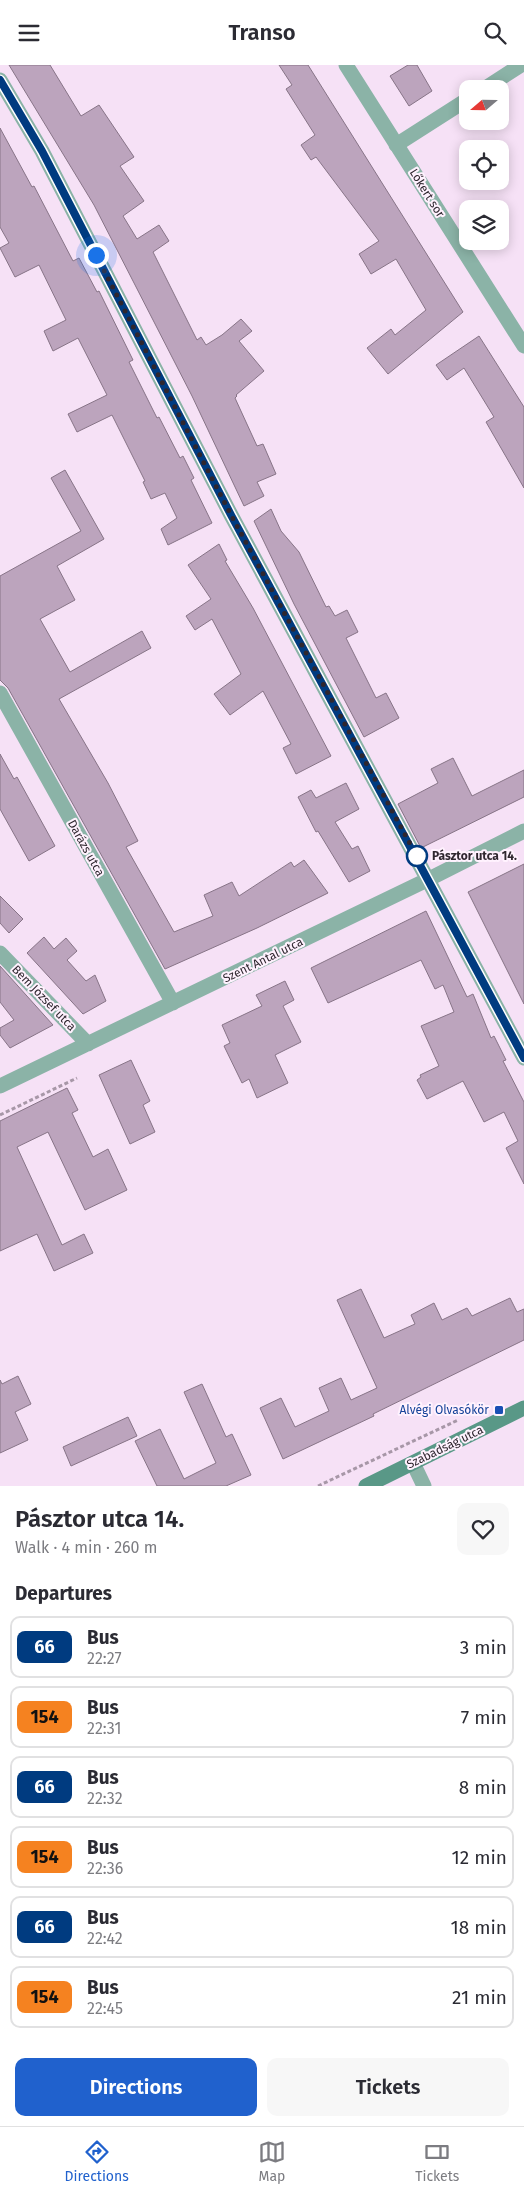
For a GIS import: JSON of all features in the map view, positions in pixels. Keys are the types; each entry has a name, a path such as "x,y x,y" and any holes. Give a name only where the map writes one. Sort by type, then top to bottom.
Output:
{"main road":[{"name":"Szabadság utca","path":"366,1486 524,1408"}],"street":[{"name":"Lőkert sor","path":"346,65 524,347"},
{"path":"498,80 521,65"},
{"path":"0,80 42,151 231,515 524,1058"},
{"path":"396,145 459,105"},
{"name":"Darázs utca","path":"0,693 173,1003"},
{"name":"Szent Antal utca","path":"0,1086 429,879 524,831"},
{"name":"Bem József utca","path":"0,953 88,1044"},
{"path":"413,1463 424,1486"}],"path":[{"path":"0,1115 78,1079"},
{"path":"318,1486 461,1419"}],"building":[{"path":"9,65 50,65 81,116 99,105 134,157 120,166 144,201 123,216 137,239 159,225 169,241 153,252 197,340 201,337 206,345 222,335 241,319 252,331 239,341 264,371 236,395 235,398 257,446 263,444 276,474 257,482 264,496 244,506 192,396 94,205"},
{"path":"279,65 308,65 463,312 388,374 367,348 391,329 395,335 426,310 396,259 371,274 359,254 379,241 316,157 311,160 301,145 315,135 286,89 292,85"},
{"path":"408,65 417,65 432,91 409,106 390,76"},
{"path":"0,128 32,187 34,186 73,261 79,258 97,292 99,291 133,360 129,362 157,418 159,417 180,458 183,456 194,478 191,480 212,523 168,545 161,529 177,518 165,493 151,499 143,482 145,481 112,415 77,432 68,414 107,395 78,338 53,351 44,331 66,320 39,265 15,277 0,248 9,243 0,227"},
{"path":"479,336 524,407 524,488 486,422 494,417 464,368 447,380 436,365"},
{"path":"65,470 104,539 57,566 75,600 40,619 70,672 142,631 151,648 59,699 108,783 138,841 126,847 174,932 213,916 204,895 232,882 239,896 291,862 294,867 304,860 328,893 257,928 165,969 8,688 0,680 0,576 81,531 51,478"},
{"path":"271,509 281,531 299,552 326,607 329,606 335,616 347,610 358,632 346,638 376,698 386,693 399,718 364,737 294,604 254,521"},
{"path":"219,544 227,560 225,561 253,608 331,756 296,774 283,748 291,744 263,691 230,715 214,694 241,674 212,619 195,630 186,616 211,599 188,565"},
{"path":"0,754 14,779 17,777 55,846 29,861 0,809"},
{"path":"453,758 472,796 524,770 524,797 421,848 398,804 438,783 431,769"},
{"path":"346,783 359,809 335,822 352,849 358,846 370,871 349,882 318,831 316,832 298,797 311,790 316,798"},
{"path":"524,864 524,1004 468,892"},
{"path":"0,896 23,919 9,933 0,923"},
{"path":"426,911 467,997 473,994 491,1038 494,1036 506,1060 503,1061 524,1102 524,1184 506,1148 518,1141 504,1112 484,1122 463,1081 427,1099 417,1080 421,1077 420,1075 439,1066 421,1026 454,1012 443,985 435,989 421,960 328,1003 311,968"},
{"path":"44,937 54,949 66,938 77,951 67,960 86,981 95,975 106,1001 83,1014 27,953"},
{"path":"0,966 53,1025 10,1048 0,1035 0,1028 14,1020 0,1002"},
{"path":"285,981 294,1000 283,1006 301,1042 275,1055 288,1083 257,1098 249,1079 242,1083 224,1046 230,1043 222,1025 262,1006 256,995"},
{"path":"131,1060 150,1101 143,1105 155,1132 130,1144 99,1075"},
{"path":"67,1088 78,1110 72,1113 93,1157 108,1149 127,1190 85,1210 48,1132 17,1147 62,1245 84,1234 93,1253 54,1271 37,1234 0,1251 0,1121"},
{"path":"361,1289 384,1338 415,1324 411,1315 434,1303 442,1320 467,1308 472,1316 510,1298 517,1312 524,1309 524,1340 373,1414 374,1416 283,1459 260,1408 281,1398 295,1427 329,1411 319,1388 341,1378 351,1400 377,1388 337,1300"},
{"path":"18,1376 31,1404 15,1412 28,1440 0,1453 0,1380 2,1384"},
{"path":"202,1384 226,1437 232,1434 251,1475 226,1486 157,1486 135,1441 160,1429 184,1479 216,1463 184,1392"},
{"path":"128,1417 137,1436 71,1466 63,1447"}],"bus line":[{"name":"66","path":"0,80 42,151 231,515 524,1058"}],"place":[{"name":"Pásztor utca 14.","path":"417,856"},
{"name":"Alvégi Olvasókör","path":"499,1410"}],"route":[{"path":"96,255 231,515 420,862 417,856"}]}
